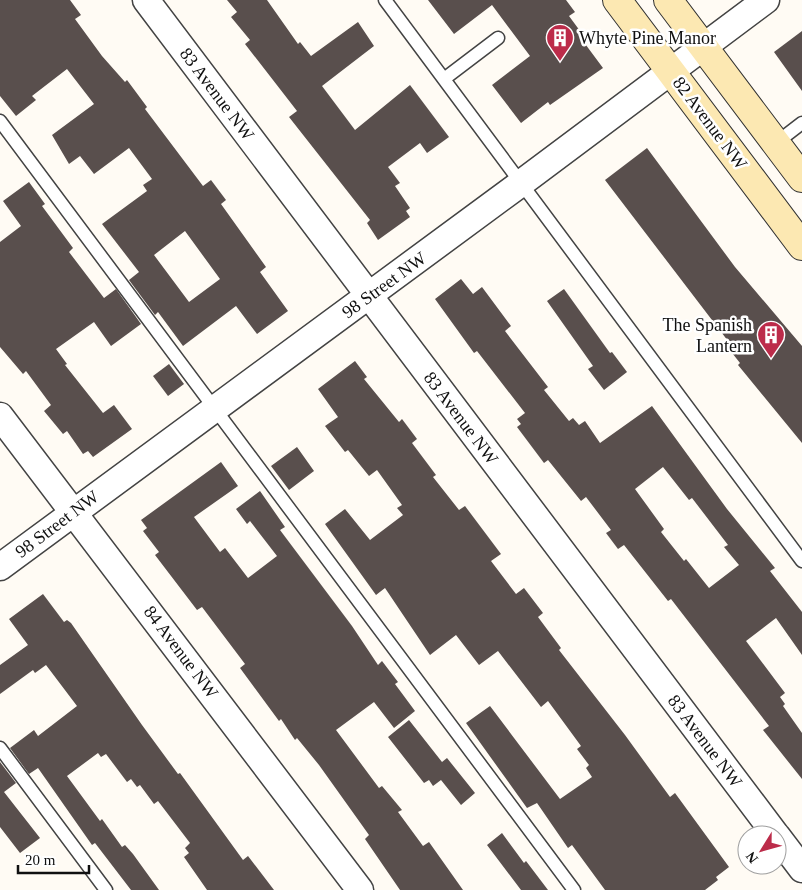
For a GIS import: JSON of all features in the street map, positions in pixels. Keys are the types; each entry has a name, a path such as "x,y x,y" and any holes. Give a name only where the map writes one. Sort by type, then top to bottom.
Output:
{"main road":[{"name":"82 Avenue NW","path":"617,0 802,246"},
{"path":"668,0 802,178"}],"street":[{"name":"83 Avenue NW","path":"146,0 768,825"},
{"name":"98 Street NW","path":"0,566 215,410 766,0"},
{"name":"84 Avenue NW","path":"0,416 360,890"},
{"name":"83 Avenue NW","path":"787,850 802,869"}],"lane":[{"path":"385,0 802,561"},
{"path":"444,79 498,38"},
{"path":"0,121 574,890"},
{"path":"776,143 802,123"},
{"path":"0,748 106,890"}],"building":[{"path":"0,0 70,0 81,15 75,19 102,56 125,82 127,80 147,107 145,109 203,186 211,180 226,200 221,204 266,267 260,272 288,311 257,334 236,306 183,346 158,312 155,315 129,280 139,272 102,224 147,191 143,185 152,179 129,148 94,174 80,156 69,164 52,135 94,104 67,69 32,96 36,100 16,116 0,96","holes":["185,231 220,279 189,302 154,255"]},
{"path":"227,0 267,0 298,44 300,42 311,56 358,22 374,46 322,86 355,130 410,85 449,137 427,153 420,143 388,167 400,183 395,186 410,208 406,211 410,217 378,240 367,223 370,220 289,117 297,111 245,44 250,40 231,17 237,12"},
{"name":"Whyte Pine Manor","path":"428,0 566,0 575,12 569,16 583,35 580,37 603,68 550,105 548,102 521,123 492,85 530,56 492,5 454,34"},
{"path":"802,31 802,91 774,52"},
{"path":"647,148 735,267 802,346 802,443 738,365 740,363 725,344 728,341 605,180"},
{"path":"29,182 45,204 42,206 73,248 69,252 104,298 116,289 141,324 111,346 94,322 56,349 67,364 65,365 103,413 114,405 132,429 93,457 88,451 83,454 67,431 63,434 44,411 51,405 26,371 23,374 0,347 0,242 21,226 3,201"},
{"path":"461,279 473,294 482,287 511,326 505,331 548,387 544,390 569,421 573,418 579,425 585,421 600,443 652,406 727,509 775,568 770,571 802,612 802,655 776,618 746,641 785,693 780,697 785,704 783,706 802,733 802,779 763,730 769,726 671,599 668,601 624,545 618,549 606,533 611,530 586,497 581,501 548,460 544,463 517,427 521,424 517,419 525,413 477,351 474,353 435,299","holes":["663,467 689,500 692,498 728,545 724,547 739,565 709,588 661,532 664,529 635,489"]},
{"path":"564,289 610,353 612,352 627,372 604,390 588,369 593,366 547,301"},
{"path":"355,361 367,377 364,379 399,422 402,419 417,439 412,443 436,475 433,477 459,510 465,506 501,554 491,561 516,594 524,588 543,613 538,617 561,648 559,650 670,797 675,793 729,867 716,877 718,880 705,890 605,890 572,845 568,848 537,803 527,808 466,723 490,706 560,799 592,777 586,768 589,765 577,749 581,746 548,701 541,707 498,651 479,665 456,635 430,655 385,588 376,595 325,524 345,509 370,540 403,515 397,508 402,505 377,470 369,476 348,450 345,452 325,426 338,417 318,389"},
{"path":"169,364 184,384 168,396 153,376"},
{"path":"297,447 314,471 289,490 271,466"},
{"path":"221,462 238,486 194,517 220,552 225,548 248,578 277,556 250,521 247,524 236,509 260,491 285,527 280,530 352,626 378,665 382,661 398,682 395,684 415,711 394,728 374,702 336,730 379,788 382,786 402,810 398,812 423,846 429,842 463,890 400,890 365,839 369,835 319,765 297,738 295,740 281,719 279,721 240,668 245,664 202,607 197,610 155,555 159,552 143,531 147,528 141,520"},
{"path":"43,594 64,622 67,620 71,623 142,725 178,774 180,773 243,860 248,856 274,890 207,890 184,857 189,853 185,848 190,843 158,801 154,804 140,785 137,787 131,779 127,782 106,754 101,757 98,753 67,776 100,821 102,819 122,847 125,845 133,854 159,890 131,890 95,843 92,845 38,768 29,774 10,748 34,730 38,736 77,706 46,665 35,673 33,670 0,694 0,665 28,645 9,619"},
{"path":"409,720 442,762 447,758 475,793 461,805 441,780 433,786 429,780 424,783 388,737"},
{"path":"0,762 16,783 4,792 40,838 20,853 0,827"},
{"path":"502,833 524,863 526,861 548,890 521,890 487,845"}],"place":[{"name":"Whyte Pine Manor","path":"560,62"},
{"name":"The Spanish Lantern","path":"771,359"}]}
